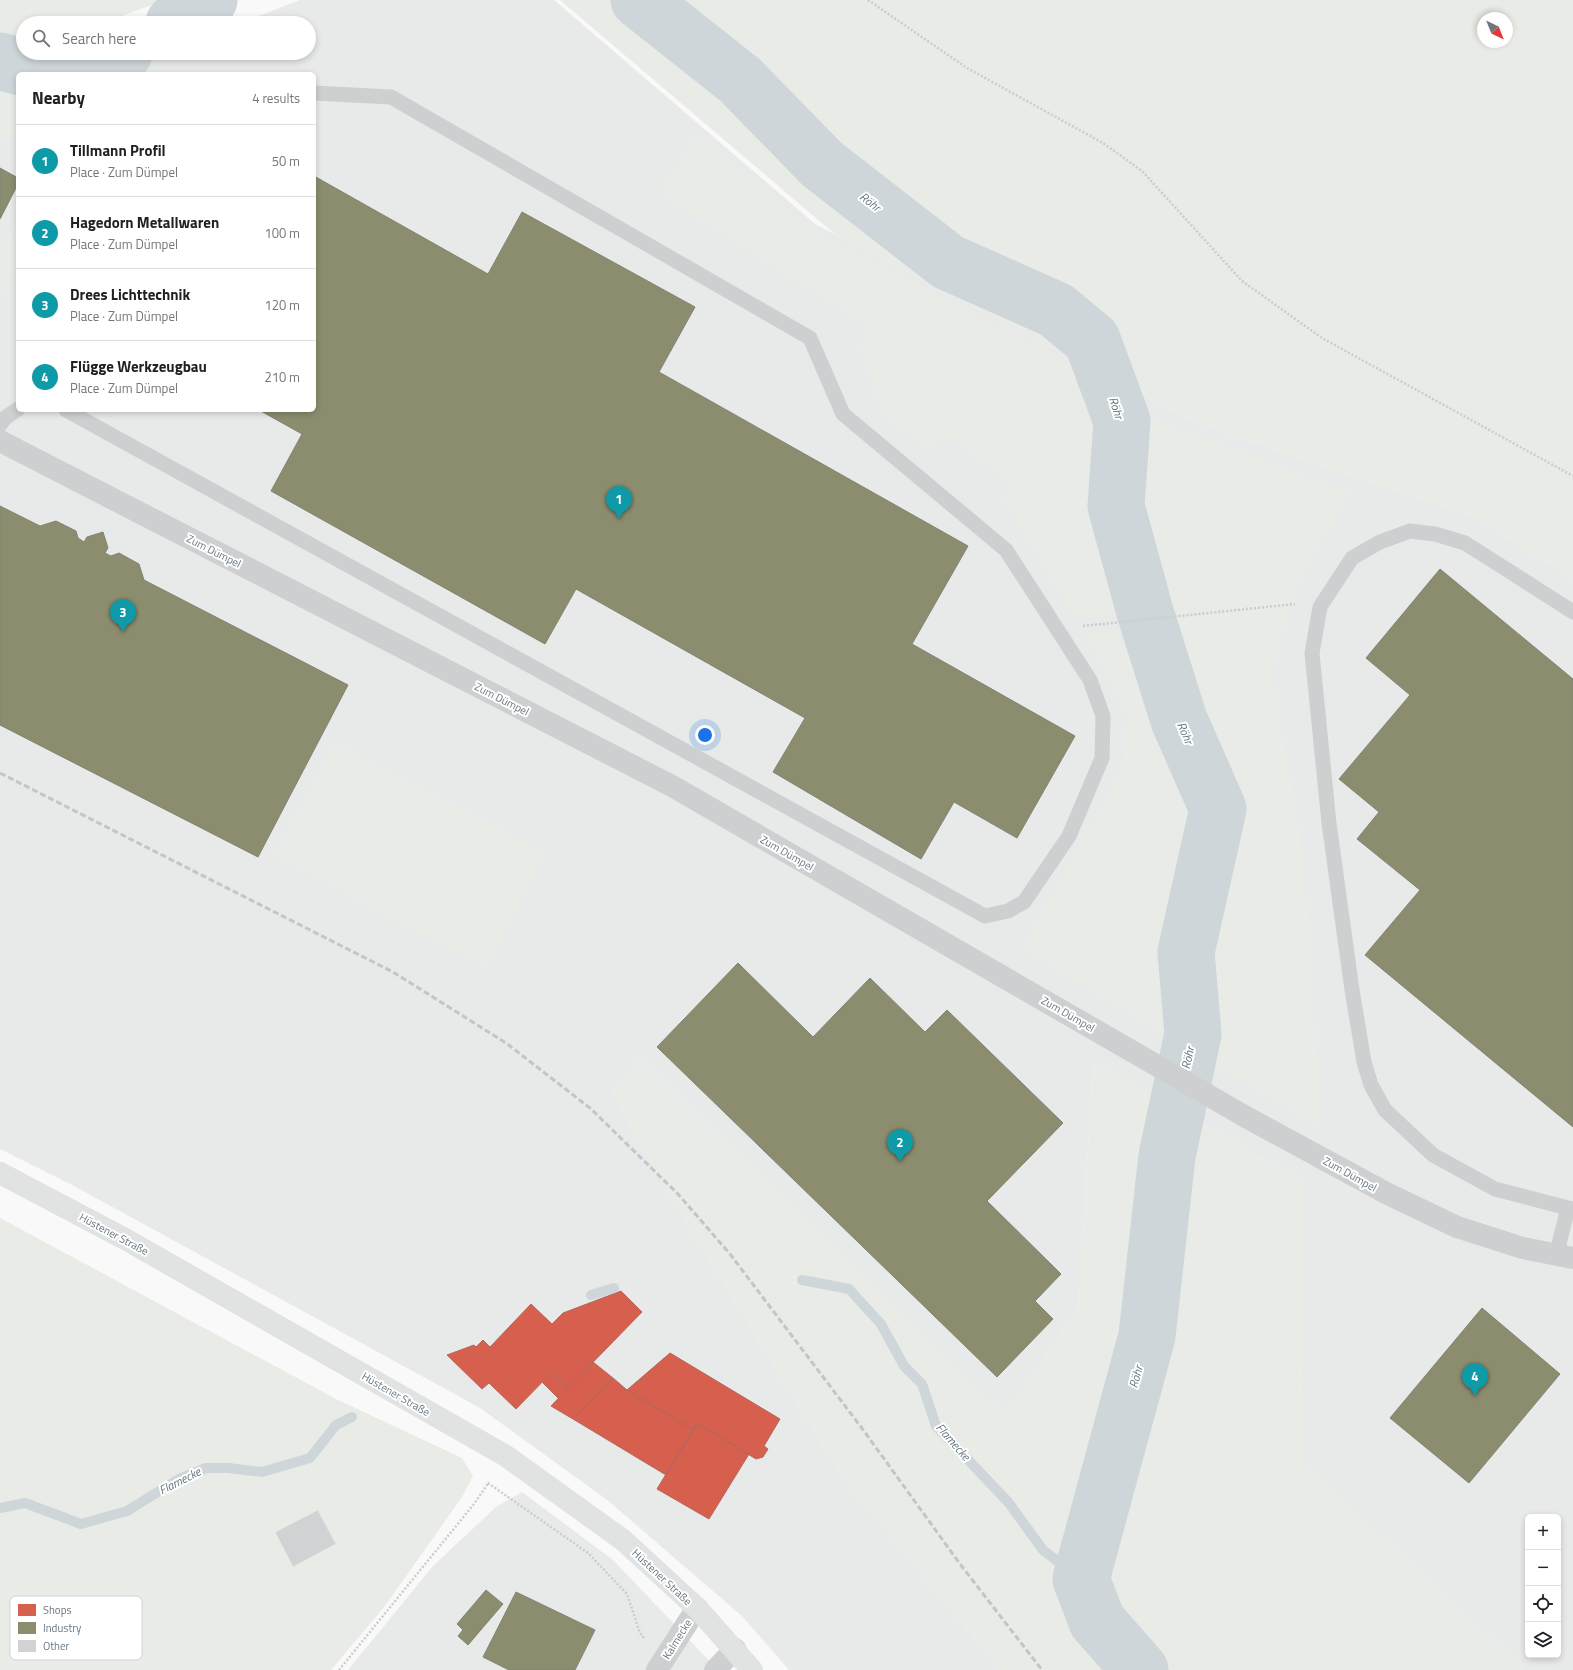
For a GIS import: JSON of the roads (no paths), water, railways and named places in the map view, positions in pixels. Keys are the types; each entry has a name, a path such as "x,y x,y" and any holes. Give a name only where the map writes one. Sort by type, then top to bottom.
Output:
{"main road":[{"name":"Hüstener Straße","path":"0,1173 125,1239 506,1456 623,1540 696,1608 735,1649 752,1670"}],"street":[{"name":"Zum Dümpel","path":"0,441 672,786 1246,1117 1386,1193 1457,1227 1564,1257"},
{"name":"Kalmecke","path":"661,1664 696,1608"},
{"path":"715,1670 735,1649"}],"lane":[{"path":"70,412 985,916 1008,911 1024,902 1069,836 1102,758 1103,716 1090,680 1006,550 843,414 810,338 391,96 316,93"},
{"path":"0,425 5,418 16,410"},
{"path":"1564,1257 1570,1209 1495,1189 1433,1155 1385,1110 1371,1085 1364,1062 1352,990 1329,823 1312,653 1320,607 1352,558 1380,542 1410,531 1435,534 1465,543 1573,612"}],"waterway":[{"name":"Röhr","path":"185,16 209,0"},
{"name":"Röhr","path":"639,0 740,80 822,164 948,262 1056,310 1092,340 1122,421 1116,506 1145,612 1179,720 1218,809 1186,952 1193,1034 1167,1156 1147,1336 1081,1579 1097,1621 1140,1670"},
{"name":"Röhr","path":"47,72 103,60"},
{"name":"Röhr","path":"0,61 38,72"},
{"name":"Flamecke","path":"802,1280 849,1289 881,1324 904,1366 922,1384 936,1426 1009,1503 1043,1550 1081,1579"},
{"name":"Flamecke","path":"591,1295 614,1288"},
{"name":"Flamecke","path":"0,1508 25,1503 81,1524 127,1511 179,1479 206,1468 228,1468 262,1472 310,1458 336,1425 352,1417"}],"railway":[{"path":"0,773 393,972 506,1043 590,1108 678,1194 730,1254 864,1431 960,1564 1042,1670"}],"place":[{"name":"Tillmann Profil","path":"619,519"},
{"name":"Drees Lichttechnik","path":"123,632"},
{"name":"Hagedorn Metallwaren","path":"900,1162"},
{"name":"Flügge Werkzeugbau","path":"1475,1396"}]}
